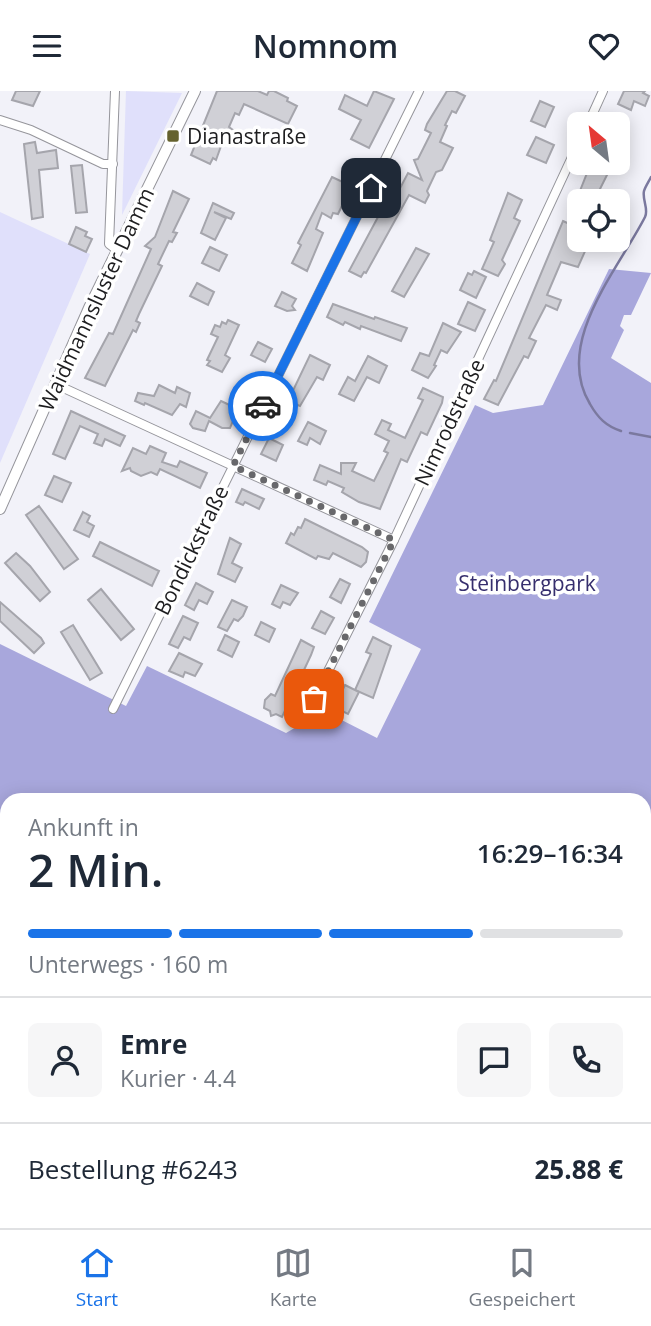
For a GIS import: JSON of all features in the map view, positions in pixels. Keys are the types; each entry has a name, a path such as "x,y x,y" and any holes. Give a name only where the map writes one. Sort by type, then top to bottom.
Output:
{"main road":[{"name":"Waidmannsluster Damm","path":"0,509 117,250 195,91"}],"street":[{"path":"115,91 109,244 117,250"},
{"name":"Bondickstraße","path":"113,709 419,91"},
{"path":"593,112 603,91"},
{"path":"0,120 31,130 103,164 113,164"},
{"name":"Nimrodstraße","path":"314,699 394,540 567,168"},
{"path":"55,384 394,540"}],"shaded area":[{"path":"126,91 182,93 122,215"},
{"path":"0,212 90,254 0,463"}],"green space":[{"name":"Steinbergpark","path":"609,269 651,273 631,315 624,315 620,326 624,330 611,358 651,383 651,793 0,793 0,644 126,706 147,666 286,733 324,711 377,738 421,649 369,622 475,405 493,413 543,405"}],"building":[{"path":"16,91 40,91 33,106 12,100"},
{"path":"217,91 258,91 267,95 269,91 274,91 297,106 288,124 244,104 239,115 235,113 229,127 233,130 230,136 225,135 216,160 213,158 210,164 191,155"},
{"path":"374,91 394,99 369,148 351,139 361,120 339,109 345,95 367,106"},
{"path":"447,91 455,91 465,96 456,113 452,111 445,125 447,126 440,142 453,148 442,170 436,172 427,191 429,195 425,203 409,195 366,273 361,277 349,271 392,191 397,194 408,173 422,180 414,160 418,159 431,133 425,130 427,124"},
{"path":"624,91 645,91 643,93 649,96 645,106 634,101 631,110 618,104"},
{"path":"540,101 554,107 545,127 531,121"},
{"path":"536,137 554,145 546,163 527,155"},
{"path":"35,142 37,153 56,150 58,168 39,170 43,217 32,219 24,144"},
{"path":"82,165 87,212 76,213 71,166"},
{"path":"586,175 607,175 600,189 581,189"},
{"path":"332,177 347,184 345,188 349,191 338,214 333,213 331,218 322,213 316,229 323,233 307,271 292,263 301,245 298,243"},
{"path":"173,191 189,199 173,232 177,233 172,242 169,241 158,264 162,266 136,321 140,323 136,332 133,330 105,386 85,378 109,333 113,334 151,249 145,246 155,237"},
{"path":"508,193 522,200 514,218 520,221 502,260 505,264 498,276 482,269 494,242 490,240"},
{"path":"213,203 234,213 231,219 214,212 226,218 215,240 201,233"},
{"path":"563,221 567,223 567,252 585,252 578,267 561,262 547,295 561,300 557,310 546,305 529,338 536,341 528,358 524,356 498,405 484,399 494,380 496,381"},
{"path":"76,227 87,232 85,236 92,239 86,252 69,244"},
{"path":"210,247 227,255 219,271 202,263"},
{"path":"416,248 429,254 404,297 392,291"},
{"path":"474,271 486,277 476,298 460,290 468,273 472,275"},
{"path":"197,283 214,292 208,305 190,296"},
{"path":"282,292 296,299 292,306 295,310 287,311 275,306"},
{"path":"468,302 485,310 475,331 458,324"},
{"path":"333,304 407,328 401,341 361,326 360,329 345,322 343,325 327,317"},
{"path":"228,320 239,325 225,355 230,358 222,372 207,365 210,361 207,360 218,337 211,334 215,325 220,327 222,322 226,324"},
{"path":"443,323 461,332 447,353 441,350 434,365 436,366 428,378 412,370 420,353 429,356"},
{"path":"258,342 272,349 265,362 251,355"},
{"path":"310,355 330,365 323,380 317,377 300,406 288,401"},
{"path":"368,356 387,366 379,383 367,377 354,401 339,394 348,377 355,381"},
{"path":"159,385 175,393 177,387 190,393 186,407 180,404 172,415 135,401 138,393 154,396"},
{"path":"423,388 443,397 442,403 427,435 421,432 407,462 401,459 380,509 359,502 342,492 344,488 328,481 326,485 314,480 320,465 341,474 341,463 356,463 352,471 374,481 388,453 384,451 389,441 375,434 382,420 391,424 388,430 405,438 423,400 418,398"},
{"path":"221,401 238,409 230,428 222,428 209,421 205,431 193,428 190,424 196,411 210,418"},
{"path":"71,411 125,436 120,446 105,439 102,446 94,443 98,434 80,426 65,459 53,454"},
{"path":"308,422 326,431 320,444 310,438 307,445 298,441"},
{"path":"269,438 283,445 276,461 261,454"},
{"path":"150,446 166,453 162,462 177,467 180,461 207,473 200,488 160,469 157,475 151,472 141,476 130,468 122,471 133,448 146,454"},
{"path":"54,476 71,483 62,502 45,495"},
{"path":"242,489 264,499 259,509 245,502 243,505 236,502"},
{"path":"39,506 78,559 64,569 26,515"},
{"path":"83,512 90,516 87,522 94,526 89,537 74,530"},
{"path":"305,519 362,547 368,552 366,562 361,567 333,553 329,559 318,556 316,559 286,543 291,533 294,535 298,527 301,528"},
{"path":"230,538 241,544 232,563 242,568 235,582 218,574"},
{"path":"100,542 159,571 152,586 93,556"},
{"path":"16,553 50,592 40,601 5,563"},
{"path":"340,579 350,584 341,603 330,597"},
{"path":"196,583 213,592 207,604 199,600 194,610 185,605"},
{"path":"281,585 298,593 290,605 283,602 280,608 272,604"},
{"path":"101,589 134,629 121,640 88,600"},
{"path":"232,600 247,607 243,616 238,621 234,619 227,631 218,627"},
{"path":"0,602 41,638 44,643 34,653 0,621"},
{"path":"321,611 334,618 325,634 312,628"},
{"path":"183,616 198,623 190,640 184,637 178,648 169,644"},
{"path":"261,622 275,629 269,642 255,635"},
{"path":"73,625 102,673 90,680 61,632"},
{"path":"225,635 239,642 232,657 218,650"},
{"path":"373,637 391,646 373,698 355,690 371,654 366,652"},
{"path":"301,640 314,647 311,655 282,717 276,714 271,716 270,711 264,708 265,700 271,694 275,696"},
{"path":"179,653 202,664 195,676 185,672 183,677 169,671"},
{"path":"345,685 359,692 348,714 334,707"}],"waterway":[{"path":"621,431 603,421 590,404 581,381 579,357 584,332 594,307 645,217 644,191 651,177"},
{"path":"630,433 651,437"}],"way so far":[{"path":"263,406 233,466 394,540 314,699"}],"place":[{"name":"Dianastraße","path":"173,136"}],"route":[{"path":"263,406 371,188"}]}
